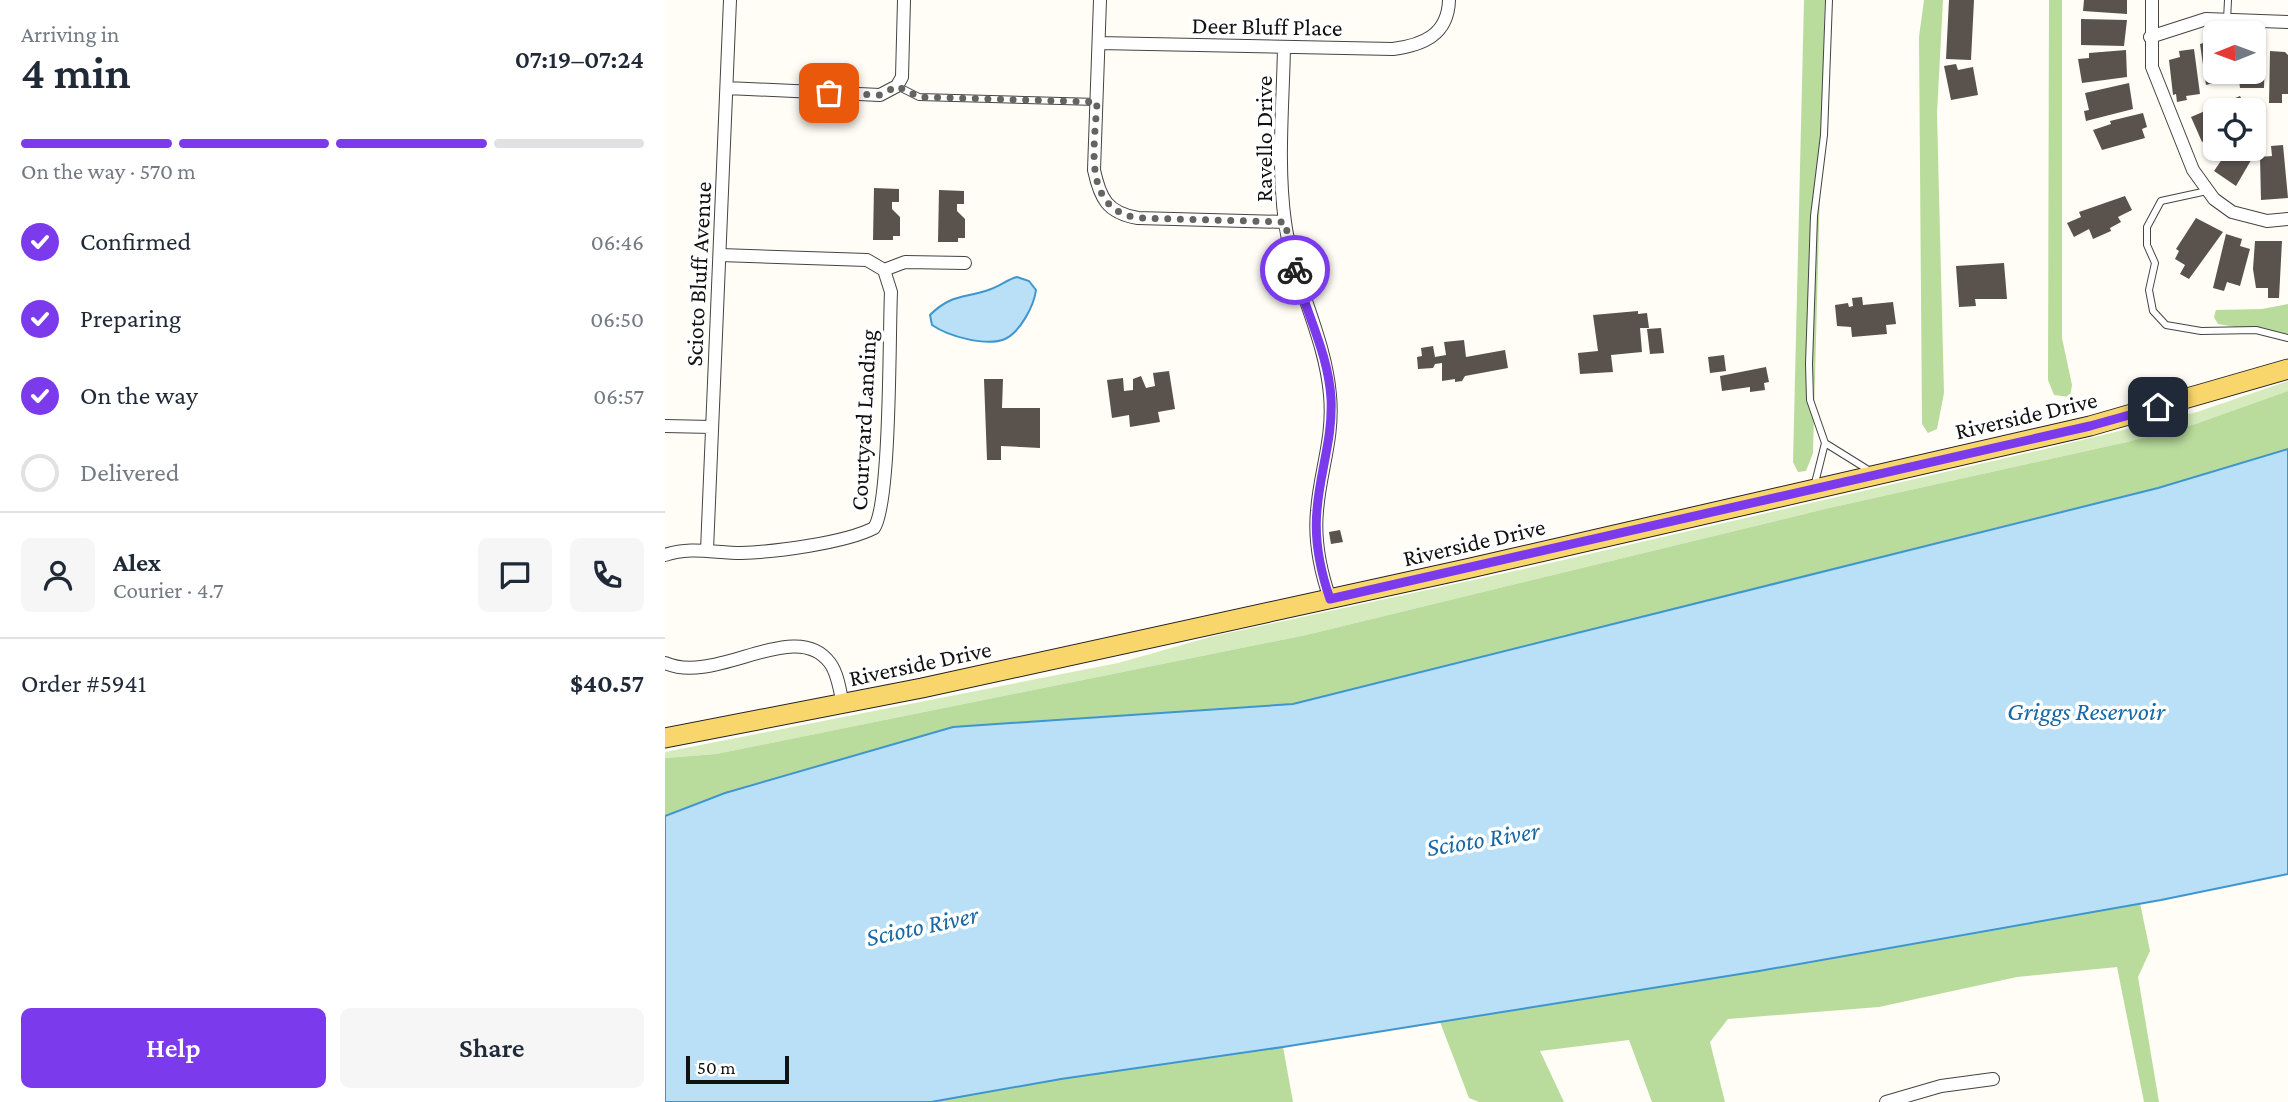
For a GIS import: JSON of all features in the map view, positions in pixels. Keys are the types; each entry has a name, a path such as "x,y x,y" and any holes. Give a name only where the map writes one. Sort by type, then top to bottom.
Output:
{"main road":[{"name":"Riverside Drive","path":"665,738 843,705 1813,490 2090,426 2288,369"}],"street":[{"name":"Scioto Bluff Avenue","path":"707,550 730,0"},
{"path":"727,88 880,95 897,86 902,77 904,0"},
{"path":"1100,0 1096,180 1107,205 1121,216 1285,222"},
{"name":"Deer Bluff Place","path":"1098,43 1393,50 1415,46 1433,38 1445,22 1449,0"},
{"path":"2152,0 2152,67 2193,170 2208,191 2232,212 2251,219 2285,220"},
{"path":"2150,37 2206,19 2288,22"},
{"name":"Ravello Drive","path":"1284,47 1281,174 1285,222 1296,276 1317,332 1328,374 1330,441 1317,508 1316,528 1321,573 1330,599"},
{"path":"720,255 867,260 884,270 905,262 965,263"},
{"name":"Courtyard Landing","path":"665,555 707,550 740,553 795,546 857,535 874,528 878,523 884,473 891,292 884,270"},
{"path":"665,426 712,427"},
{"path":"665,663 694,670 790,645 807,647 830,663 843,705"},
{"path":"1886,1102 1941,1086 1993,1079"}],"lane":[{"path":"1813,490 1825,443 1810,400 1809,364 1814,216 1824,135 1829,0"},
{"path":"2227,20 2228,0"},
{"path":"897,86 919,97 1097,102"},
{"path":"2208,191 2161,201 2147,227 2147,245 2155,263 2149,290 2153,311 2166,325 2201,331 2256,330 2288,338"},
{"path":"1825,443 1878,475"}],"green space":[{"path":"1804,0 1825,0 1813,453 1806,471 1798,472 1793,462"},
{"path":"1924,0 1943,0 1937,113 1944,393 1937,429 1928,433 1922,424 1919,37"},
{"path":"2049,0 2062,0 2062,338 2072,385 2070,397 2054,395 2048,380"},
{"path":"2288,304 2288,336 2218,324 2214,317 2216,310 2262,309"},
{"path":"2288,381 2288,391 2195,424 2127,442 1829,508 1306,635 716,754 665,758 665,752 1118,663 1210,637 1524,569 2041,450 2197,412"},
{"path":"2288,391 2288,449 2158,488 1293,704 953,727 725,793 665,816 665,758 716,754 1306,635 1829,508 2127,442 2195,424"},
{"path":"2140,903 2150,951 2138,977 2159,1102 2144,1102 2117,967 2017,977 1879,1007 1728,1019 1710,1042 1725,1102 1652,1102 1629,1040 1540,1051 1564,1102 1479,1102 1469,1098 1440,1022 1759,971"},
{"path":"1283,1047 1293,1102 931,1102 1061,1079"}],"water":[{"path":"1017,277 1029,281 1036,290 1025,318 1011,336 997,341 978,341 947,333 932,325 930,315 945,303 991,289"},
{"name":"Griggs Reservoir","path":"2288,449 2288,874 2161,900 1759,971 1283,1047 1061,1079 931,1102 665,1102 665,816 725,793 953,727 1293,704 2158,488"}],"building":[{"path":"1949,0 1974,0 1971,60 1946,59"},
{"path":"2084,0 2127,0 2127,14 2083,11"},
{"path":"2081,19 2127,20 2124,46 2081,45"},
{"path":"2203,43 2203,64 2200,44"},
{"path":"2194,49 2200,94 2186,96 2187,100 2177,102 2176,94 2173,95 2169,60 2180,57 2179,51"},
{"path":"2126,50 2127,77 2082,83 2078,59 2089,58 2089,53"},
{"path":"2270,51 2285,52 2288,55 2288,94 2282,94 2282,103 2269,103"},
{"path":"1956,64 1958,70 1973,67 1978,95 1951,100 1944,66"},
{"path":"2129,83 2133,109 2086,121 2084,111 2089,110 2085,93"},
{"path":"2240,84 2264,84 2264,88 2240,88"},
{"path":"2203,112 2203,142 2202,142 2191,117"},
{"path":"2143,113 2147,127 2142,129 2145,138 2102,150 2093,130 2111,124 2110,121"},
{"path":"2283,145 2288,198 2261,200 2260,161 2266,161 2266,156 2272,156 2271,146"},
{"path":"2221,161 2251,161 2236,186 2214,171"},
{"path":"874,188 899,189 899,202 892,202 892,209 900,217 900,236 893,236 893,240 873,240"},
{"path":"939,190 964,191 964,204 957,204 957,211 965,219 965,238 958,238 958,242 938,242"},
{"path":"2125,196 2132,210 2118,217 2121,222 2110,228 2111,231 2093,239 2089,229 2074,237 2067,223 2081,217 2079,212"},
{"path":"2196,218 2223,232 2189,279 2180,274 2185,265 2175,259 2179,251 2176,249"},
{"path":"2226,234 2242,239 2240,246 2250,249 2240,286 2227,282 2224,291 2213,288"},
{"path":"2255,241 2282,241 2279,298 2268,298 2268,288 2256,288 2253,269"},
{"path":"2004,263 2007,299 1975,299 1976,306 1959,307 1956,266"},
{"path":"1862,297 1863,305 1893,302 1896,324 1886,325 1887,334 1852,337 1851,327 1837,326 1835,305 1848,303 1849,307 1853,306 1852,298"},
{"path":"1638,311 1638,314 1647,313 1649,328 1640,328 1642,352 1611,355 1613,372 1580,374 1578,353 1598,351 1593,315"},
{"path":"1661,328 1664,353 1650,354 1647,329"},
{"path":"1464,340 1466,357 1505,350 1508,368 1465,376 1462,381 1455,382 1455,379 1442,381 1442,363 1435,364 1433,368 1418,369 1417,357 1422,356 1421,348 1433,346 1435,357 1446,355 1444,342"},
{"path":"1724,355 1726,371 1710,373 1708,357"},
{"path":"1766,367 1769,382 1764,383 1765,390 1750,392 1750,387 1722,391 1720,376"},
{"path":"1169,371 1175,409 1158,412 1160,422 1130,427 1129,415 1112,418 1107,380 1123,378 1124,391 1133,390 1133,379 1141,376 1146,388 1155,386 1153,373"},
{"path":"984,379 1003,379 1002,408 1040,408 1040,448 1001,446 1001,460 987,460"},
{"path":"1340,530 1343,542 1331,544 1329,532"}],"way so far":[{"path":"829,93 880,95 897,86 919,97 1097,102 1094,170 1099,190 1107,205 1121,216 1138,218 1285,222 1295,270"}],"route":[{"path":"1295,270 1324,356 1331,399 1330,441 1317,508 1316,528 1321,573 1330,599 2090,426 2158,407"}],"water label":[{"name":"Scioto River","path":"1483,839"},
{"name":"Scioto River","path":"922,926"}]}
